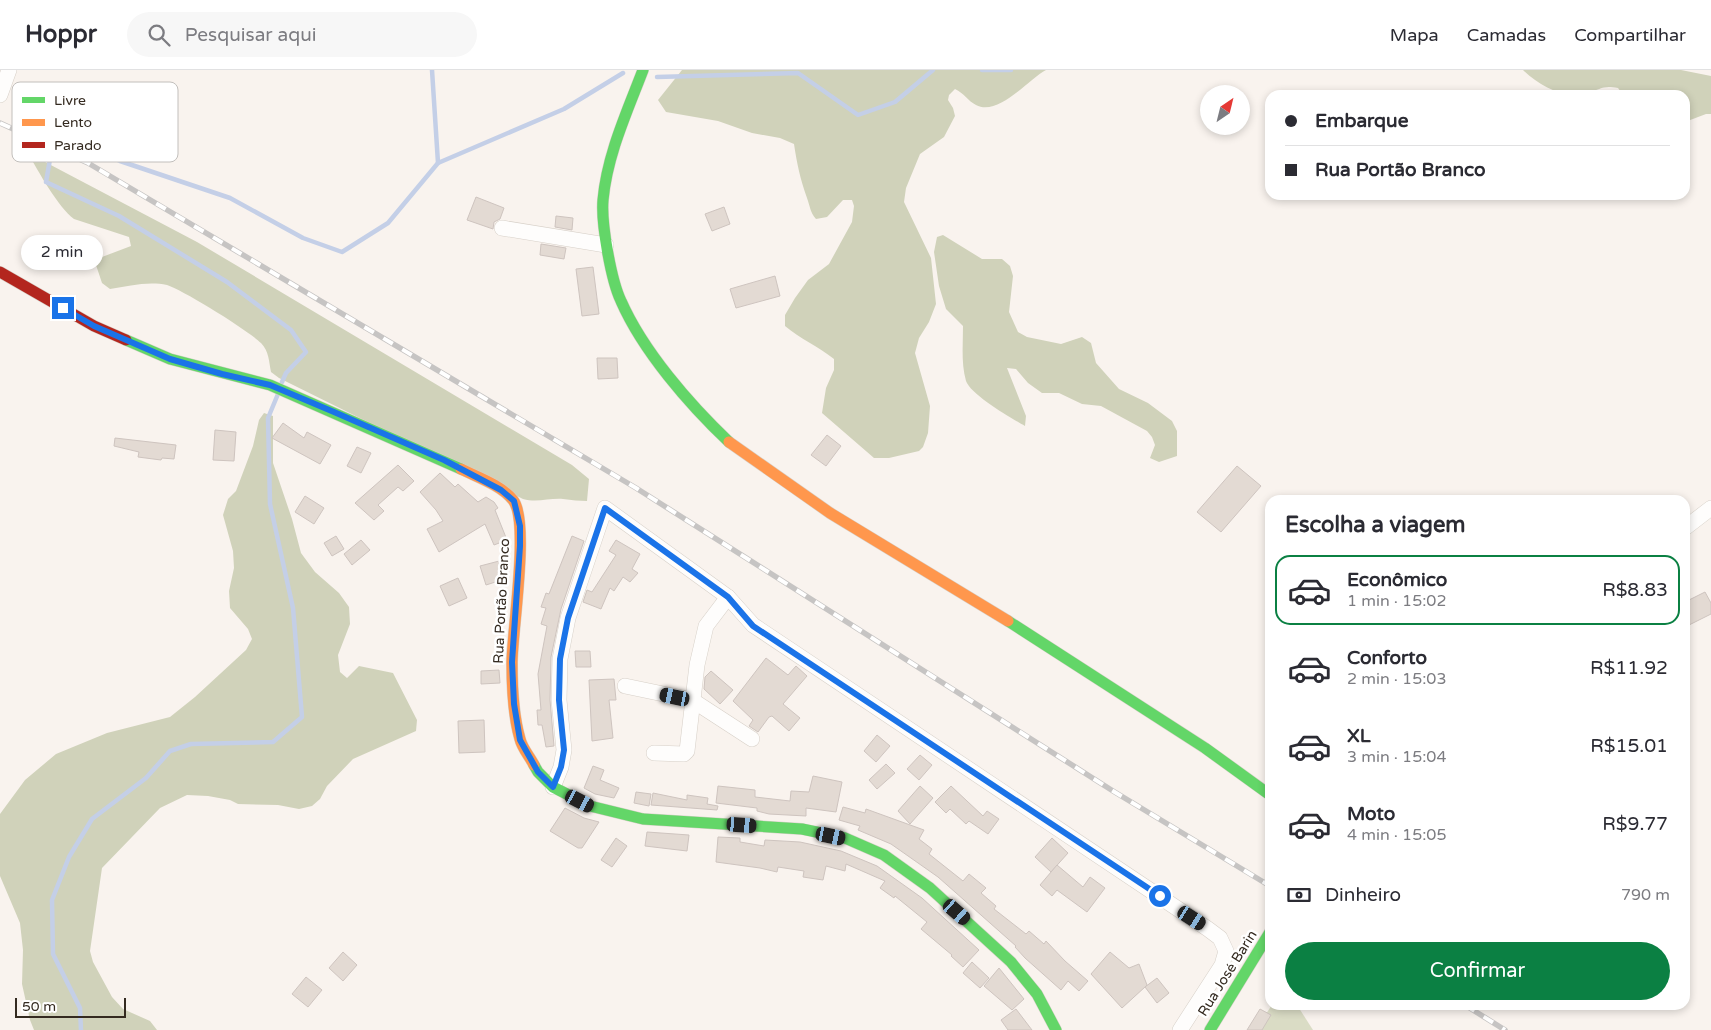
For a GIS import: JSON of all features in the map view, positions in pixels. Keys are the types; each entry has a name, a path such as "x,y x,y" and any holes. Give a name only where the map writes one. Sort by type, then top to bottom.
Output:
{"street":[{"path":"0,95 9,70"},
{"path":"643,70 614,146 604,192 606,245 620,300 652,354 682,393 728,441 830,513 970,597 1197,743 1265,791"},
{"path":"502,228 606,245"},
{"name":"Rua Portão Branco","path":"0,272 94,326 170,359 279,389 444,460 501,490 514,501 520,526 512,662 514,704 520,740 538,772 553,787 590,806 642,819 802,829 845,838 884,854 930,888 1011,962 1037,994 1056,1030"},
{"path":"553,787 561,767 564,750 559,700 560,659 568,618 605,508 728,597 753,626 1208,928 1220,938 1226,951 1222,965 1180,1030"},
{"path":"1690,524 1711,508"},
{"path":"654,753 684,754 688,751 697,665 706,626 728,597"},
{"path":"625,686 692,700 752,739"},
{"name":"Rua José Barin","path":"1210,1030 1265,940"}],"green space":[{"path":"682,70 1046,70 1003,102 994,106 976,105 955,89 949,95 948,100 955,116 944,137 920,154 906,188 904,202 931,258 936,304 929,322 919,338 915,353 930,406 928,433 923,447 919,451 889,458 874,458 822,413 826,388 834,370 834,359 785,326 785,315 795,298 808,280 829,264 852,222 854,206 852,200 843,200 827,217 816,219 811,211 802,184 794,144 780,138 752,133 718,121 666,112 658,100"},
{"path":"1523,70 1681,70 1711,76 1711,114 1690,120 1690,90 1619,90 1618,88 1609,87 1596,90 1552,90"},
{"path":"33,162 45,162 197,242 572,465 589,479 587,501 558,499 533,501 523,499 279,378 271,372 267,353 261,343 201,302 175,288 167,285 138,284 110,289 102,283 96,265 102,257 131,246 129,237 74,219 61,206"},
{"path":"943,235 982,259 1002,259 1010,266 1013,276 1009,312 1018,332 1027,337 1061,344 1082,337 1091,343 1096,363 1119,389 1148,403 1172,421 1177,431 1177,456 1159,462 1150,458 1155,445 1147,431 1101,406 1082,404 1059,393 1042,393 1028,383 1016,369 1007,368 1026,416 1025,426 975,393 969,387 964,374 963,326 946,309 939,286 934,252 937,237"},
{"path":"264,413 273,416 273,463 292,519 301,553 315,572 339,593 349,607 350,624 338,655 340,672 347,678 359,666 393,673 417,720 416,731 353,759 327,786 320,799 312,806 299,809 278,805 238,804 230,800 208,796 187,795 160,808 102,868 90,951 93,962 112,997 123,1009 150,1021 157,1030 34,1030 22,984 23,950 20,923 0,876 0,814 25,780 56,754 107,733 170,717 195,697 246,650 252,639 248,629 230,608 229,591 234,568 233,551 223,515 228,499 236,491 253,446 259,420"},
{"path":"1269,1010 1300,1010 1313,1030 1255,1030"}],"building":[{"path":"476,197 504,208 500,219 494,222 493,229 467,220"},
{"path":"724,207 730,224 712,231 705,214"},
{"path":"556,216 573,218 572,230 555,227"},
{"path":"541,244 566,248 564,259 540,255"},
{"path":"593,267 599,314 582,316 576,269"},
{"path":"775,276 780,296 736,308 730,289"},
{"path":"597,358 617,358 618,378 598,379"},
{"path":"283,423 304,438 307,432 331,445 320,464 272,438"},
{"path":"215,430 236,432 234,461 213,460"},
{"path":"827,435 841,446 826,466 811,455"},
{"path":"115,438 176,445 174,459 162,458 161,460 138,457 139,452 114,446"},
{"path":"357,447 371,453 361,473 347,466"},
{"path":"398,465 414,481 403,491 398,487 378,505 384,511 374,520 355,503"},
{"path":"1237,466 1261,486 1221,532 1197,512"},
{"path":"440,473 455,487 458,484 478,502 486,497 494,502 498,508 495,510 507,540 494,545 485,524 439,552 427,529 443,521 420,492"},
{"path":"305,496 324,508 314,524 295,512"},
{"path":"336,536 344,549 332,556 324,543"},
{"path":"572,536 584,541 561,609 551,657 550,700 554,746 546,747 542,725 538,725 537,710 541,710 538,674 547,626 541,624 546,608 541,607 546,593 549,594"},
{"path":"361,540 370,550 352,565 344,554"},
{"path":"616,540 640,554 632,569 638,573 630,582 623,577 614,591 610,588 601,609 583,602 587,590 592,592 616,555 609,551"},
{"path":"503,560 506,570 505,579 486,585 480,566"},
{"path":"458,578 467,598 449,606 440,586"},
{"path":"1705,592 1711,603 1711,614 1690,624 1690,600"},
{"path":"575,651 590,651 591,667 576,667"},
{"path":"766,658 788,675 796,666 807,676 783,704 800,718 789,731 772,716 769,717 758,732 749,726 753,720 733,701"},
{"path":"499,670 500,683 481,684 481,671"},
{"path":"711,671 733,690 720,704 704,689 705,677"},
{"path":"614,679 616,700 609,700 613,738 592,741 589,680"},
{"path":"484,720 485,752 459,753 458,721"},
{"path":"877,735 890,746 876,762 864,751"},
{"path":"920,755 932,765 919,780 907,769"},
{"path":"886,764 895,773 877,789 869,780"},
{"path":"593,766 604,770 600,780 619,788 614,798 595,794 584,788"},
{"path":"813,776 842,782 836,812 806,808 806,816 769,814 757,811 757,808 716,803 718,786 755,790 755,797 790,801 791,791 809,792"},
{"path":"920,786 933,798 910,824 898,811"},
{"path":"951,786 983,816 987,811 999,819 988,834 969,821 966,824 950,809 946,813 935,802"},
{"path":"636,792 651,794 649,806 634,803"},
{"path":"653,793 687,800 687,795 708,798 707,804 718,806 717,810 651,805"},
{"path":"843,807 865,813 866,809 924,830 919,839 932,849 929,854 963,881 969,874 986,888 981,893 996,906 994,909 1026,934 1029,931 1044,944 1046,941 1088,981 1079,991 1068,981 1061,990 1025,958 1016,946 938,877 891,844 858,830 860,826 839,820"},
{"path":"565,808 584,818 599,822 582,848 578,848 550,831"},
{"path":"647,832 689,835 687,851 645,846"},
{"path":"718,837 740,838 740,842 764,846 765,840 800,842 841,851 877,866 922,898 979,950 963,967 952,955 921,929 927,922 895,896 894,898 880,888 885,881 846,864 845,871 826,866 823,880 803,877 804,871 778,867 777,872 716,862"},
{"path":"616,838 627,846 612,867 601,860"},
{"path":"1052,838 1068,853 1051,872 1035,857"},
{"path":"1057,865 1083,887 1090,877 1105,888 1087,912 1057,890 1052,896 1040,885"},
{"path":"343,952 357,965 343,981 329,968"},
{"path":"1110,952 1129,968 1139,964 1147,985 1122,1008 1091,974"},
{"path":"972,962 989,978 980,988 963,973"},
{"path":"999,968 1024,999 1012,1010 984,986"},
{"path":"306,977 322,990 308,1007 292,994"},
{"path":"1157,978 1169,993 1157,1003 1145,987"},
{"path":"1016,1009 1032,1030 1008,1030 1001,1020"},
{"path":"1260,1009 1271,1015 1262,1030 1247,1030"}],"waterway":[{"path":"432,70 438,163"},
{"path":"657,77 798,73 858,115 895,102 933,70"},
{"path":"982,70 1011,70"},
{"path":"123,162 230,198 303,238 342,252 388,223 438,163 564,109 623,73"},
{"path":"50,162 46,182 119,216 227,282 291,330 306,352 286,373 282,382"},
{"path":"81,1030 80,1008 53,954 52,900 69,857 92,819 146,778 170,751 191,744 273,742 302,717 293,608 270,504 268,418 278,394"}],"railway":[{"path":"0,123 12,128"},
{"path":"86,162 636,488 1113,791 1265,883"},
{"path":"1473,1010 1505,1030"}],"traffic: fast":[{"path":"643,70 613,150 605,183 603,210 610,266 617,292 630,320 654,358 698,411 729,442"},
{"path":"126,340 170,359 270,385 461,469"},
{"path":"1008,621 1205,748 1265,791"},
{"path":"534,765 538,772 553,787 590,806 643,819 802,829 845,838 884,855 930,888 1011,962 1037,994 1056,1030"},
{"path":"1210,1030 1265,940"}],"traffic: slow":[{"path":"729,442 830,513 1008,621"},
{"path":"461,469 502,490 513,500 518,512 520,553 512,663 513,691 520,739 534,765"}],"traffic: jam":[{"path":"0,272 94,326 126,340"}],"route":[{"path":"63,308 94,326 170,359 270,385 334,412 444,460 501,490 514,501 520,526 520,546 512,662 514,704 520,740 538,772 553,787 561,767 564,750 559,700 560,659 568,618 605,508 728,597 753,626 1160,896"}]}
